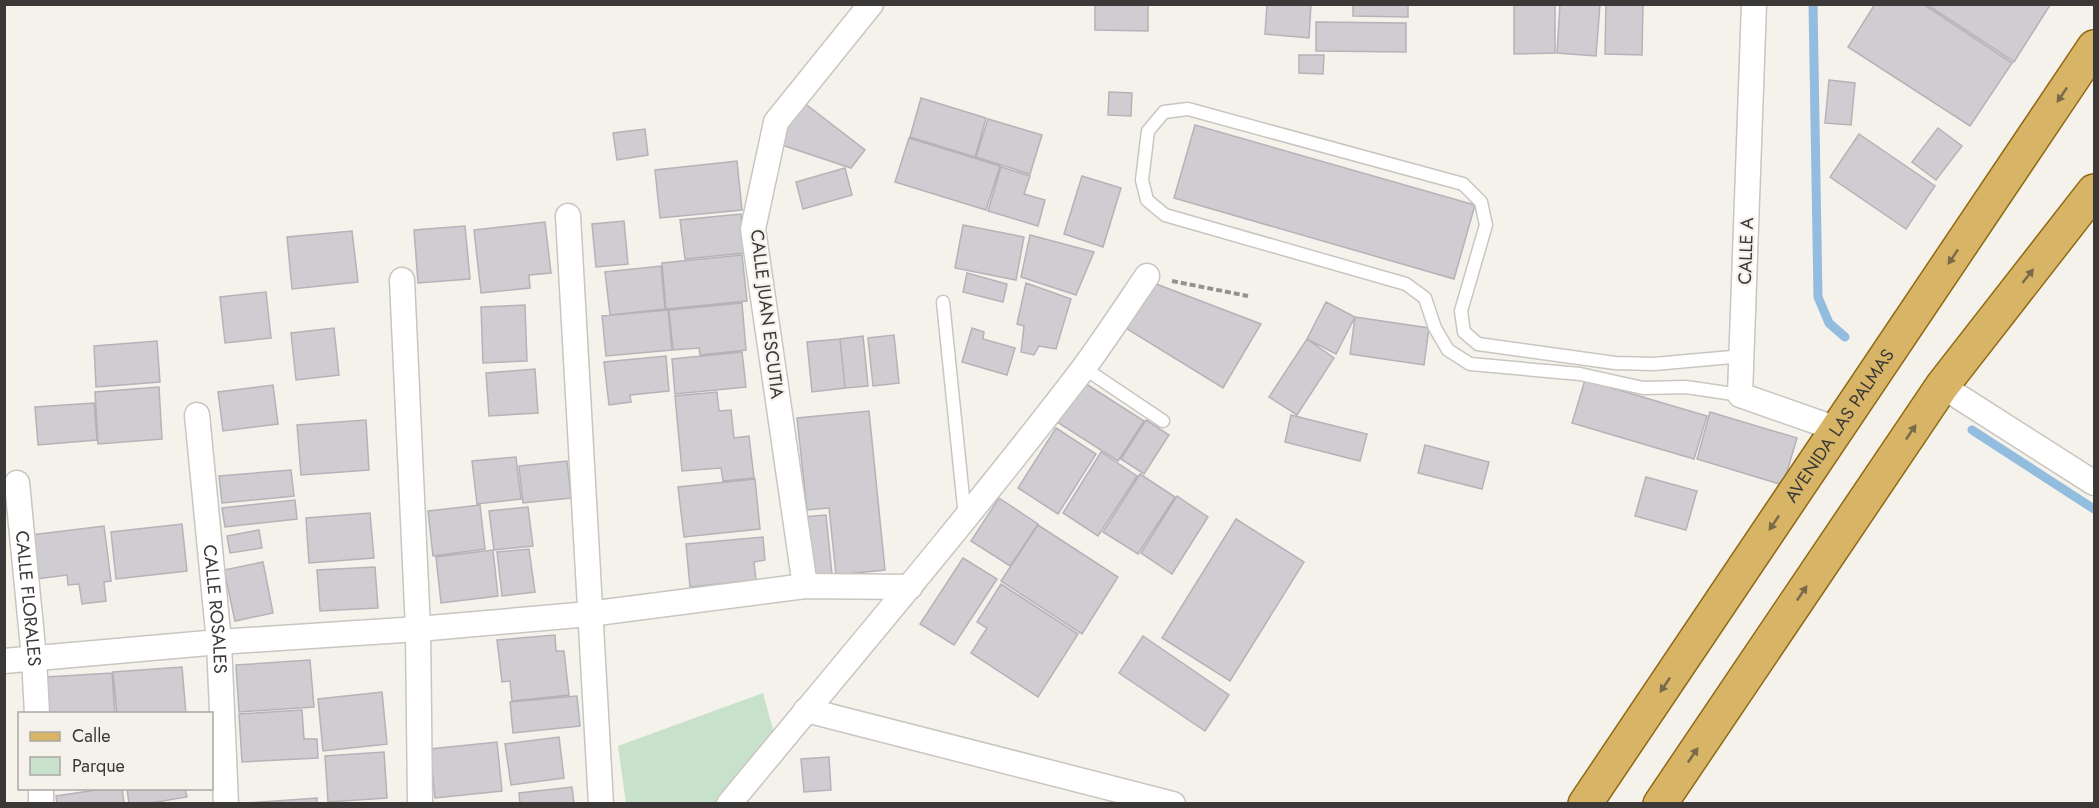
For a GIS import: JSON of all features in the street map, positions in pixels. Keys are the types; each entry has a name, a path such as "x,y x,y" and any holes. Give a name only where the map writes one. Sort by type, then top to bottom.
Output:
{"main road":[{"name":"AVENIDA LAS PALMAS","path":"1585,804 2094,46"},
{"path":"1660,804 1942,386 2094,191"}],"street":[{"name":"CALLE JUAN ESCUTIA","path":"805,586 753,229 776,122 871,4"},
{"name":"CALLE A","path":"1740,395 1754,4"},
{"path":"568,216 601,804"},
{"path":"729,804 910,586 1084,368 1147,276"},
{"path":"402,280 418,629 420,804"},
{"path":"1942,386 2094,483"},
{"path":"1740,395 1837,429"},
{"name":"CALLE ROSALES","path":"198,416 219,642 226,804"},
{"name":"CALLE FLORALES","path":"18,483 37,712"},
{"path":"4,661 589,614 805,586 910,586"},
{"path":"806,710 1173,804"}],"lane":[{"path":"1740,395 1686,387 1643,388 1580,374 1470,364 1448,350 1435,328 1425,298 1406,284 1165,215 1147,200 1142,180 1148,131 1164,112 1188,109 1463,184 1481,202 1486,225 1461,311 1464,332 1478,344 1615,363 1654,364 1743,356"},
{"path":"943,302 965,518"},
{"path":"1084,368 1163,421"}],"path":[{"path":"1147,276 1248,296"}],"green space":[{"path":"763,693 775,737 716,803 626,803 618,746"}],"building":[{"path":"1095,4 1148,4 1148,31 1095,30"},
{"path":"1267,4 1311,4 1309,38 1265,34"},
{"path":"1353,4 1408,4 1408,17 1353,16"},
{"path":"1514,4 1555,4 1555,53 1514,54"},
{"path":"1560,4 1600,4 1596,56 1557,53"},
{"path":"1606,4 1643,4 1642,55 1605,54"},
{"path":"1875,4 1923,4 2012,63 1970,126 1848,47"},
{"path":"1926,4 2049,4 2050,5 2014,62"},
{"path":"1316,22 1406,23 1406,52 1316,51"},
{"path":"1299,55 1324,55 1323,74 1299,73"},
{"path":"1829,80 1855,83 1851,125 1825,123"},
{"path":"1109,92 1132,93 1131,116 1108,115"},
{"path":"921,98 986,118 975,157 910,137"},
{"path":"803,102 865,150 851,168 773,142"},
{"path":"988,119 1042,135 1030,174 976,157"},
{"path":"1195,125 1475,205 1454,279 1174,198"},
{"path":"1938,128 1962,146 1936,180 1912,162"},
{"path":"645,129 648,155 617,160 613,133"},
{"path":"1859,134 1935,186 1906,229 1830,177"},
{"path":"909,138 1000,166 986,210 895,182"},
{"path":"737,161 742,210 660,218 655,170"},
{"path":"1001,167 1030,176 1024,194 1045,200 1038,226 988,211"},
{"path":"845,168 852,195 803,209 796,182"},
{"path":"1082,176 1121,188 1103,247 1064,234"},
{"path":"741,214 744,253 685,259 680,220"},
{"path":"624,221 628,264 596,267 592,224"},
{"path":"545,222 551,273 529,275 530,288 481,293 474,230"},
{"path":"963,225 1024,237 1016,280 955,268"},
{"path":"465,226 470,279 418,283 414,230"},
{"path":"352,231 358,282 292,289 287,237"},
{"path":"1030,235 1094,252 1076,295 1021,277"},
{"path":"742,255 747,301 666,309 662,263"},
{"path":"661,266 665,309 610,315 605,272"},
{"path":"967,273 1007,284 1003,302 963,292"},
{"path":"1151,282 1261,324 1223,388 1124,327"},
{"path":"1026,283 1071,299 1056,349 1039,346 1034,355 1021,352 1024,326 1017,324"},
{"path":"266,292 271,338 225,343 220,297"},
{"path":"1326,302 1355,317 1336,354 1307,339"},
{"path":"742,303 746,350 700,355 699,348 673,350 669,310"},
{"path":"525,305 527,361 483,363 481,307"},
{"path":"668,310 672,350 606,356 602,316"},
{"path":"1355,317 1429,328 1424,365 1350,354"},
{"path":"334,328 339,375 296,380 291,333"},
{"path":"972,328 984,332 983,339 1015,348 1007,375 962,362"},
{"path":"894,335 899,383 873,386 868,338"},
{"path":"863,336 868,386 845,388 840,339"},
{"path":"840,339 845,388 812,392 807,342"},
{"path":"1307,339 1334,358 1297,415 1269,397"},
{"path":"157,341 160,382 96,387 94,346"},
{"path":"742,352 746,387 675,394 672,359"},
{"path":"666,356 669,391 630,395 631,402 609,405 604,362"},
{"path":"535,369 538,413 489,416 486,373"},
{"path":"1585,380 1707,416 1694,459 1572,423"},
{"path":"1083,382 1144,421 1118,461 1057,422"},
{"path":"273,385 278,424 223,431 218,392"},
{"path":"159,387 162,439 98,444 95,392"},
{"path":"717,392 719,411 731,410 734,438 749,436 754,478 723,481 721,468 682,471 675,396"},
{"path":"94,403 97,440 38,445 35,407"},
{"path":"869,411 885,570 836,575 829,508 807,510 797,418"},
{"path":"1710,412 1797,438 1783,485 1697,459"},
{"path":"1291,415 1367,434 1360,461 1285,442"},
{"path":"366,420 369,470 301,475 297,425"},
{"path":"1146,420 1169,435 1144,474 1121,459"},
{"path":"1056,428 1096,454 1058,514 1018,488"},
{"path":"1425,445 1489,462 1482,489 1418,473"},
{"path":"1101,452 1137,476 1098,536 1063,513"},
{"path":"516,457 521,499 477,504 472,461"},
{"path":"567,461 571,498 523,503 519,466"},
{"path":"291,470 294,496 222,503 219,476"},
{"path":"1140,474 1175,497 1138,554 1103,532"},
{"path":"1646,477 1697,491 1686,530 1635,516"},
{"path":"755,479 760,529 684,537 678,487"},
{"path":"1177,496 1208,517 1172,574 1141,553"},
{"path":"999,498 1038,524 1010,566 971,541"},
{"path":"295,500 297,519 225,527 222,508"},
{"path":"480,505 485,549 433,556 428,511"},
{"path":"528,507 533,546 494,550 489,511"},
{"path":"370,513 374,558 309,563 306,518"},
{"path":"826,515 832,574 809,576 802,517"},
{"path":"1236,519 1304,562 1230,681 1162,638"},
{"path":"182,524 187,571 116,579 111,532"},
{"path":"1038,525 1118,577 1082,634 1001,581"},
{"path":"104,526 111,581 104,582 106,601 82,604 79,584 68,585 67,575 29,580 23,536"},
{"path":"259,530 262,548 230,553 227,536"},
{"path":"763,537 765,560 754,562 756,580 690,587 686,544"},
{"path":"529,549 535,592 502,596 497,552"},
{"path":"493,550 498,596 441,603 436,557"},
{"path":"963,558 997,579 954,645 920,624"},
{"path":"263,562 273,613 235,621 224,570"},
{"path":"375,567 378,608 320,611 317,570"},
{"path":"1001,584 1078,634 1038,697 971,653 987,628 977,622"},
{"path":"555,635 556,651 564,651 569,695 512,701 510,681 502,682 497,640"},
{"path":"1143,636 1229,695 1205,731 1119,673"},
{"path":"310,660 314,707 239,712 236,665"},
{"path":"182,667 186,712 117,712 113,672"},
{"path":"112,673 115,712 49,712 46,677"},
{"path":"382,692 387,744 323,751 318,699"},
{"path":"577,696 580,726 513,733 510,702"},
{"path":"302,710 304,739 317,739 318,758 242,762 239,714"},
{"path":"559,737 564,778 511,785 505,744"},
{"path":"497,742 502,791 435,798 430,749"},
{"path":"384,752 387,798 328,802 325,756"},
{"path":"829,757 831,790 804,792 801,759"},
{"path":"572,787 574,804 520,804 519,793"},
{"path":"96,790 122,790 124,804 57,804 56,796"},
{"path":"127,790 185,790 187,797 145,804 129,804"},
{"path":"317,798 317,804 247,804 247,803"}],"waterway":[{"path":"1813,4 1818,297 1829,323 1845,337"},
{"path":"1972,430 2094,509"}]}
